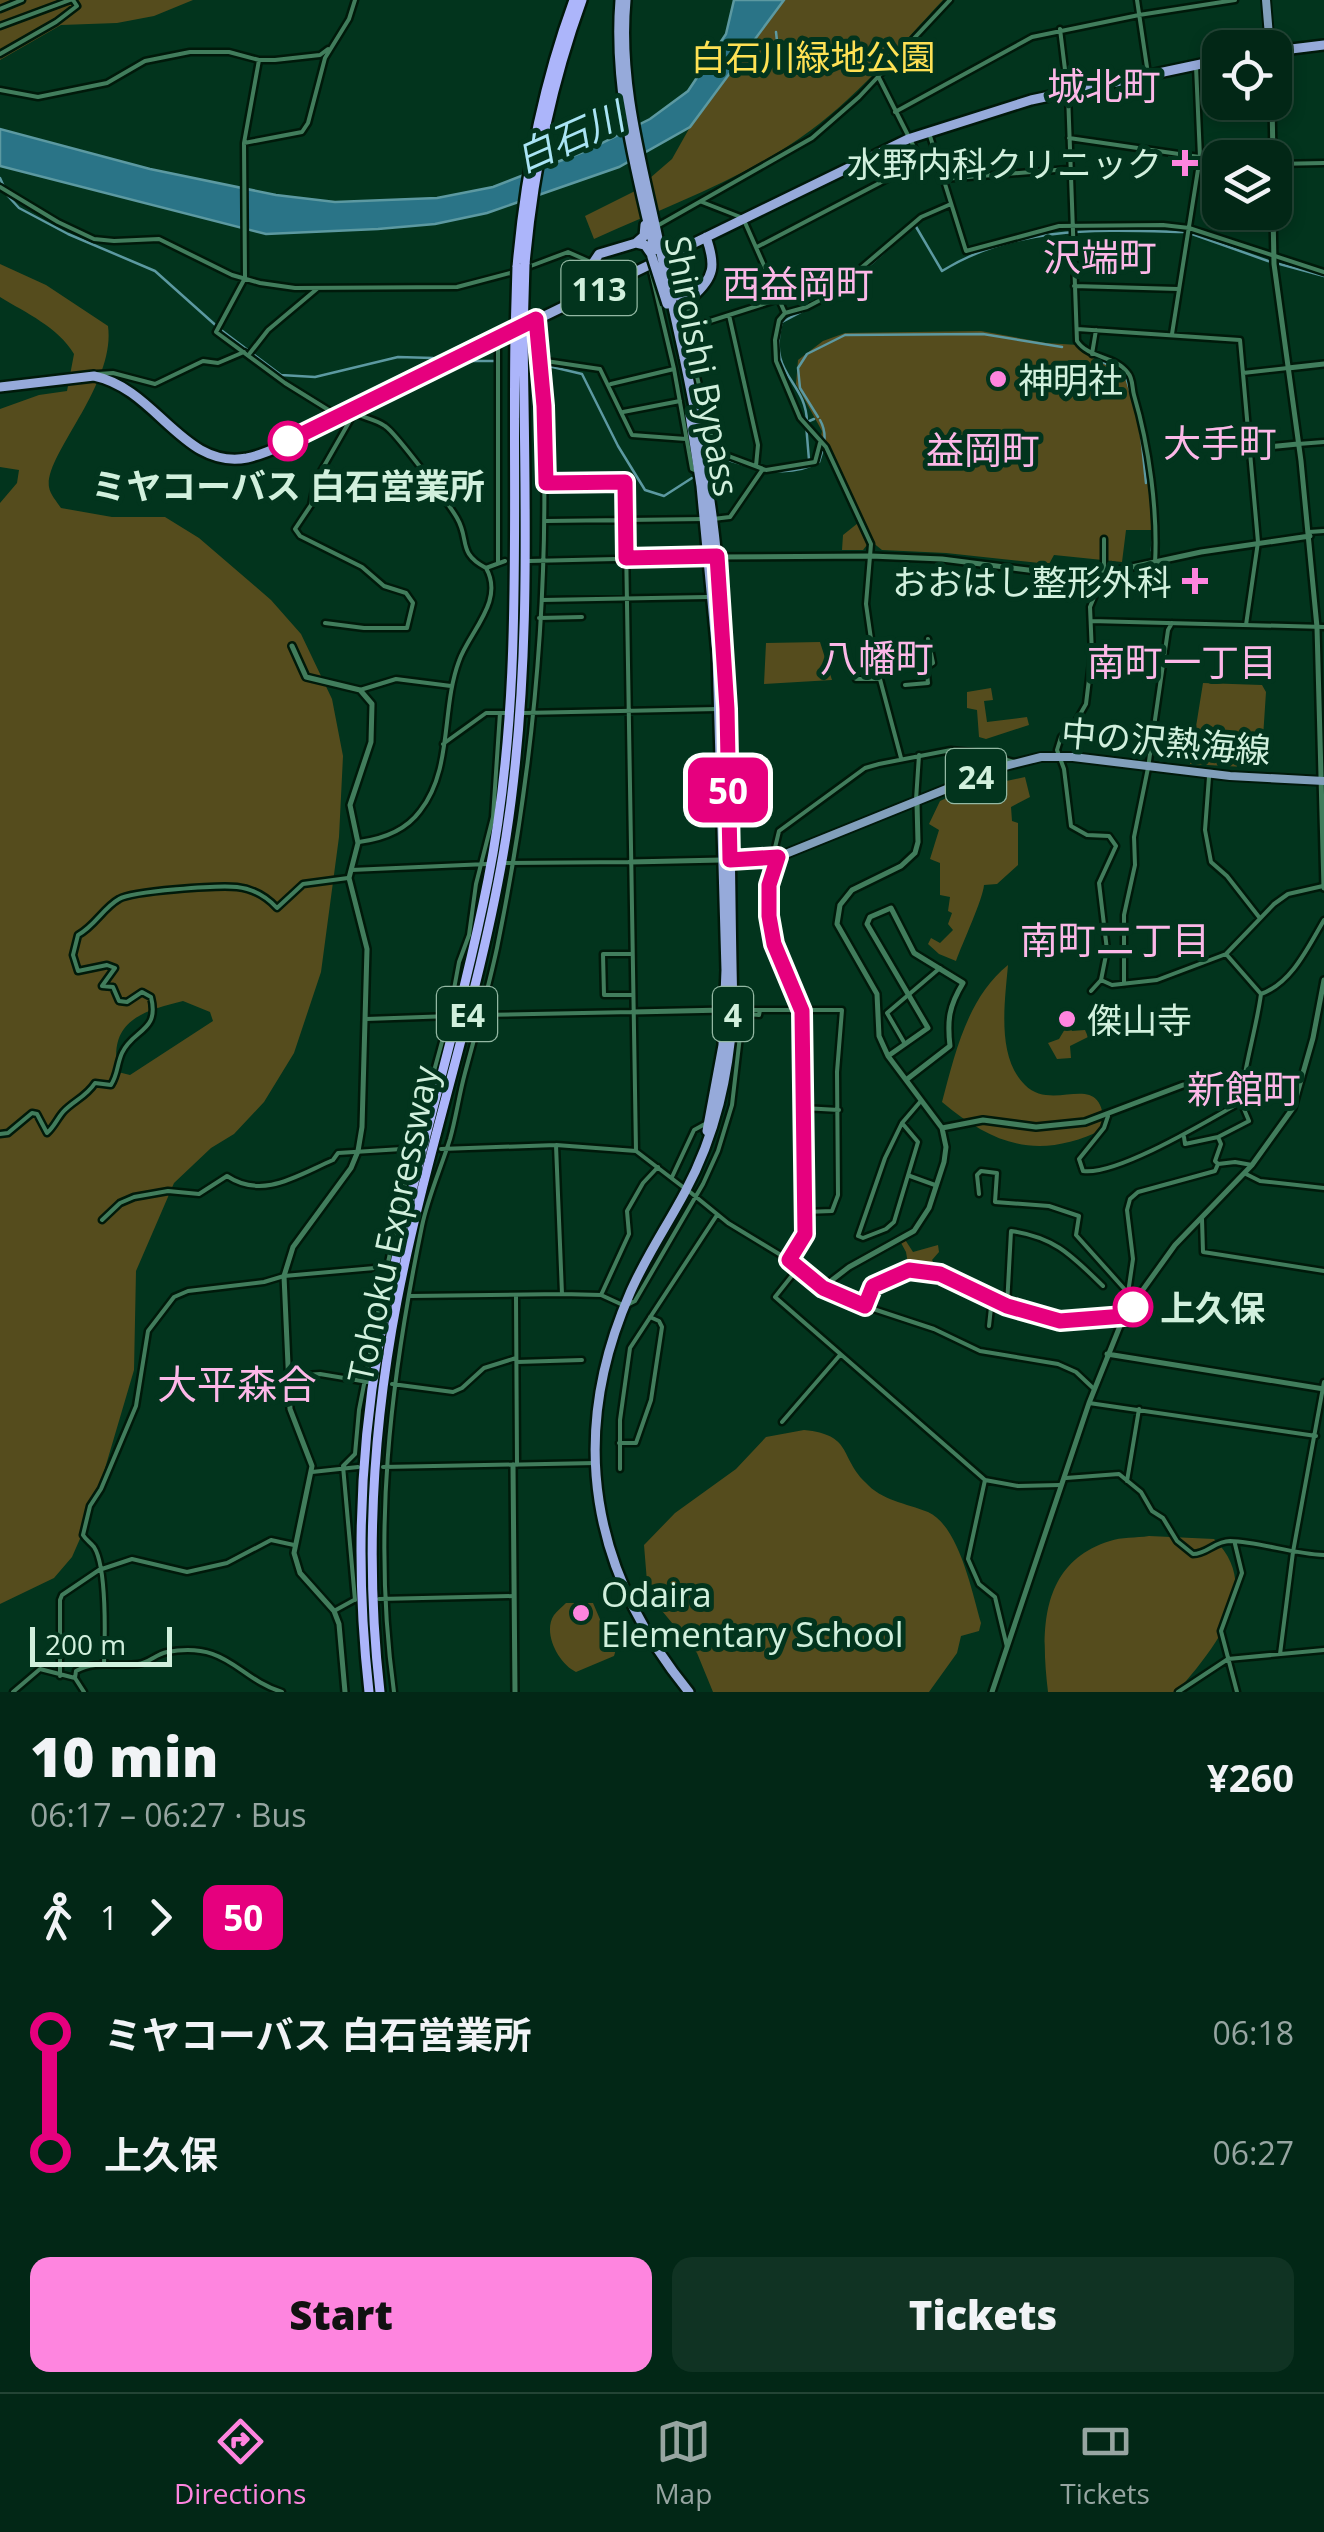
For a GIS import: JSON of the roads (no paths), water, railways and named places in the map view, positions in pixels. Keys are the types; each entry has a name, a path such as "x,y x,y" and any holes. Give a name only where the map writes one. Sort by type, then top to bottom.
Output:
{"highway":[{"name":"Tohoku Expressway","path":"369,1692 362,1512 374,1376 392,1279 482,910 505,770 516,631 524,196 574,0"},
{"name":"Tohoku Expressway","path":"555,70 582,0"},
{"name":"Shiroishi Bypass","path":"623,0 623,103 659,256 713,557 723,709 730,1010 725,1088 715,1124 624,1306 600,1392 596,1463 606,1535 627,1598 648,1639 689,1692"},
{"name":"Shiroishi Bypass","path":"622,19 627,85 652,223"},
{"path":"1292,49 1324,46"},
{"name":"113","path":"94,376 133,391 189,444 224,458 249,457 908,139 1068,90 1202,63"},
{"path":"597,289 594,263 599,254 636,243 652,223"},
{"path":"652,223 659,256 676,296 694,294"},
{"path":"682,329 682,308 714,270 706,237"},
{"path":"636,243 659,256"},
{"name":"Shiroishi Bypass","path":"659,256 682,329 679,362 704,460 708,519"},
{"name":"Tohoku Expressway","path":"380,1692 373,1622 371,1534 375,1448 384,1377 401,1282 488,926 515,770 525,635 519,334"},
{"path":"0,387 94,376"},
{"name":"Shiroishi Bypass","path":"698,1162 730,1010"}],"main road":[{"path":"1266,0 1270,30"},
{"name":"中の沢熱海線","path":"726,860 776,857 1014,762 1060,756 1209,774 1323,781"}],"street":[{"path":"0,8 22,0"},
{"path":"0,26 72,0 77,6 0,54"},
{"path":"244,143 302,132 308,123 328,49 349,19 355,0"},
{"path":"702,202 702,198 812,138 950,0"},
{"path":"1137,0 1148,74"},
{"path":"894,112 1024,40 1139,14 1236,0"},
{"path":"1060,30 1068,90 1074,228 1071,244 1078,344 1117,364 1130,376 1142,416 1156,510 1155,564"},
{"path":"0,90 38,97 106,84 145,61 190,52 229,52 259,60 310,57 328,49"},
{"path":"259,60 244,143 244,278 217,326 223,339 249,352 285,384 340,416"},
{"path":"1172,334 1200,157 1196,64"},
{"path":"878,76 920,161"},
{"path":"929,132 966,251 1035,230 1190,228 1274,260 1324,272"},
{"path":"1069,138 1200,157"},
{"path":"757,247 935,154"},
{"path":"1292,162 1324,163"},
{"path":"944,179 1070,169"},
{"path":"4,189 94,239 159,239 244,278 295,288 457,287 568,252 594,263"},
{"path":"652,223 702,202 743,218 785,313"},
{"path":"902,758 880,679 866,604 871,544 822,445 802,423 776,361 776,328 785,313 807,308 835,290 921,216 951,204"},
{"path":"1102,980 1112,986 1157,980 1226,954 1259,917 1288,894 1323,887 1321,627 1273,230"},
{"path":"659,256 674,272 678,289 686,292 690,307 682,329 715,451"},
{"path":"659,256 654,281 679,362 680,401 692,470 699,472"},
{"path":"654,281 674,272"},
{"path":"1074,286 1178,290"},
{"path":"94,376 113,373 154,384 203,361 218,363 249,352 268,330 318,288"},
{"path":"682,329 778,299"},
{"path":"546,521 730,517 761,470 730,315"},
{"path":"394,1692 382,1598 390,1384 423,1223 479,1015 510,863 532,713 546,521 536,319"},
{"path":"1076,329 1240,340 1258,542 1246,624"},
{"path":"1092,354 1096,330"},
{"path":"498,338 498,562"},
{"path":"539,360 600,369 632,436 686,439"},
{"path":"609,384 679,362"},
{"path":"1243,373 1324,364"},
{"path":"622,412 680,401"},
{"path":"350,410 384,425 397,436 460,523 465,551 486,568 491,578 488,610 463,650 451,686 440,771 419,812 378,840 358,842"},
{"path":"324,624 407,628 412,604 406,593 384,586 362,567 300,536 294,529 311,506 316,480 352,417 350,410"},
{"path":"1250,449 1324,442"},
{"path":"715,451 761,470 810,464 818,460 822,445"},
{"path":"704,460 715,451"},
{"path":"546,483 625,482 636,1151"},
{"path":"530,562 871,556 942,559 1052,573 1104,573 1324,531"},
{"path":"1091,991 1102,980 1106,950 1099,883 1116,846 1109,836 1087,835 1071,826 1058,750 1060,738 1074,725 1086,704 1092,654 1090,621 1094,593 1104,573 1104,539"},
{"path":"486,568 505,561"},
{"path":"541,600 707,597"},
{"path":"539,618 582,617"},
{"path":"1090,621 1321,627"},
{"path":"1124,984 1124,915 1135,866 1134,835 1172,622"},
{"path":"905,685 928,683 926,667 933,663 928,639"},
{"path":"872,642 905,647"},
{"path":"292,646 306,678 360,690 396,678 451,686"},
{"path":"856,679 880,679"},
{"path":"345,1692 334,1612 300,1573 294,1544 312,1458 290,1409 284,1276 293,1246 337,1190 358,1152 362,1128 367,948 350,874 358,842 350,806 371,742 372,704 360,690"},
{"path":"522,713 723,709"},
{"path":"334,1612 354,1600 343,1468 356,1454 387,1268 451,1016 458,962 468,935 493,816 500,713"},
{"path":"443,744 486,714 508,713"},
{"path":"789,1260 805,1234 802,1011 774,944 769,916 769,885 779,831 865,768 951,750 1014,762"},
{"path":"823,1288 849,1267 914,1231 929,1208 946,1146 942,1128 888,1056 879,1036 877,994 837,924 838,914 852,890 900,866 915,853 919,756"},
{"path":"1209,774 1205,830 1210,862 1227,876 1259,917"},
{"path":"510,863 726,860"},
{"path":"0,1134 8,1133 32,1113 47,1132 52,1130 60,1115 84,1098 95,1083 111,1085 122,1051 149,1026 153,1001 146,992 127,1002 119,1001 113,987 102,986 115,968 107,965 78,972 73,955 78,936 114,902 135,893 235,886 265,895 277,908 303,884 350,874 487,864"},
{"path":"888,1056 928,1028 867,924 870,917 890,908 914,953 963,983 950,1004 950,1046 906,1080"},
{"path":"1261,994 1270,991 1297,965 1324,920"},
{"path":"632,954 603,951 604,998 632,994"},
{"path":"1226,954 1261,994"},
{"path":"905,1044 888,1013 940,968"},
{"path":"992,1692 1094,1389 1124,1316 1175,1245 1252,1165 1293,1108 1324,980"},
{"path":"1248,1078 1244,1079 1257,1030 1255,1018 1261,994"},
{"path":"409,1296 601,1295 624,1306 636,1298 727,1126 739,1064 742,1018 759,1015 760,1010"},
{"path":"479,1015 842,1010 837,1072 838,1195 832,1212 805,1212"},
{"path":"366,1019 451,1016"},
{"path":"942,1128 982,1120 1036,1127 1085,1122 1183,1085"},
{"path":"902,1123 918,1142 910,1176 894,1222 863,1238 858,1236 878,1175 902,1123 920,1102"},
{"path":"1108,1116 1104,1128 1079,1159 1082,1171 1118,1166 1242,1102 1249,1121 1218,1137 1185,1144 1183,1135"},
{"path":"804,1108 838,1110"},
{"path":"672,1177 694,1130 709,1122"},
{"path":"1128,1293 1133,1259 1127,1210 1130,1200 1152,1187 1215,1171 1220,1152 1218,1137"},
{"path":"444,1148 556,1145 636,1151 684,1187"},
{"path":"556,1145 562,1294"},
{"path":"102,1220 120,1203 134,1197 168,1192 199,1194 227,1176 249,1187 271,1186 333,1160 338,1153 416,1148"},
{"path":"1218,1164 1252,1165"},
{"path":"601,1295 628,1236 627,1211 643,1183 658,1167"},
{"path":"979,1194 977,1175 981,1171 997,1173 995,1202 1049,1206 1079,1216 1076,1235 1128,1293 1133,1306"},
{"path":"1244,1173 1260,1181 1324,1188"},
{"path":"910,1176 935,1184"},
{"path":"693,1194 823,1288 980,1351 1058,1364 1076,1372 1094,1389"},
{"path":"620,1469 619,1443 630,1348 717,1215"},
{"path":"1202,1216 1204,1252 1324,1272"},
{"path":"1007,1306 1010,1231 1040,1235 1068,1252 1103,1286"},
{"path":"104,1664 106,1626 99,1570 95,1550 82,1535 90,1506 102,1489 136,1406 144,1342 152,1321 174,1297 188,1291 284,1276 387,1268"},
{"path":"798,1268 775,1297 985,1480 1018,1486 1120,1474 1164,1518 1188,1552 1200,1554 1222,1542 1234,1542 1324,1555"},
{"path":"865,1306 873,1286 912,1270 948,1276 1007,1306 1049,1320 1124,1316"},
{"path":"515,1692 516,1295"},
{"path":"988,1326 992,1298"},
{"path":"619,1443 636,1443 652,1400 662,1328 660,1321 650,1317"},
{"path":"1107,1354 1324,1387 1293,1552 1280,1654"},
{"path":"782,1422 840,1355"},
{"path":"390,1384 453,1392 484,1368 516,1360 582,1360"},
{"path":"289,1376 320,1374 367,1382"},
{"path":"1089,1404 1316,1436"},
{"path":"1127,1481 1140,1409"},
{"path":"385,1467 596,1463"},
{"path":"312,1472 358,1467"},
{"path":"985,1480 968,1559 979,1584 995,1597 1007,1648"},
{"path":"60,1676 60,1600 99,1570 140,1558 187,1572 227,1563 271,1540 294,1544"},
{"path":"1234,1542 1242,1573 1221,1631 1237,1692"},
{"path":"382,1598 514,1596"},
{"path":"1178,1692 1228,1659 1324,1650"},
{"path":"74,1678 82,1667 136,1664 168,1652 209,1652 230,1659 258,1682 282,1692"},
{"path":"13,1692 40,1669 74,1678 84,1692"}],"water":[{"path":"734,0 784,0 690,127 619,167 487,213 435,224 266,234 0,166 0,129 150,169 276,195 335,202 437,198 493,187 588,150 650,119 688,91 726,34"}],"waterway":[{"path":"776,32 777,41 785,46 786,71"},
{"path":"0,178 19,208 155,271 221,330 281,375 315,377 398,357 433,358 435,362"},
{"path":"814,419 807,422 801,396 779,354 782,322 839,292 915,225 942,271 999,245 1059,233 1184,232"},
{"path":"1192,234 1324,276"},
{"path":"818,417 800,388 798,368 807,354 845,335 983,334 1062,347"},
{"path":"1095,358 1125,374 1135,407"},
{"path":"440,371 469,361 495,361"},
{"path":"544,365 582,374 645,490 664,496 692,478"},
{"path":"711,465 721,458 770,470 807,467 819,462 825,435 820,420"},
{"path":"806,424 809,460"},
{"path":"1140,424 1146,483"},
{"path":"1152,551 1153,528"}],"place":[{"name":"水野内科クリニック","path":"1185,163"},
{"name":"神明社","path":"998,379"},
{"name":"ミヤコーバス 白石営業所","path":"288,441"},
{"name":"おおはし整形外科","path":"1195,581"},
{"name":"傑山寺","path":"1067,1019"},
{"name":"上久保","path":"1133,1307"},
{"name":"Odaira Elementary School","path":"581,1613"}],"district":[{"name":"城北町","path":"1104,85"},
{"name":"沢端町","path":"1100,256"},
{"name":"西益岡町","path":"798,283"},
{"name":"大手町","path":"1220,442"},
{"name":"益岡町","path":"983,449"},
{"name":"八幡町","path":"877,657"},
{"name":"南町一丁目","path":"1182,661"},
{"name":"南町二丁目","path":"1115,939"},
{"name":"新館町","path":"1244,1088"},
{"name":"大平森合","path":"237,1383"}],"park label":[{"name":"白石川緑地公園","path":"813,56"}],"water label":[{"name":"白石川","path":"569,136"}]}
